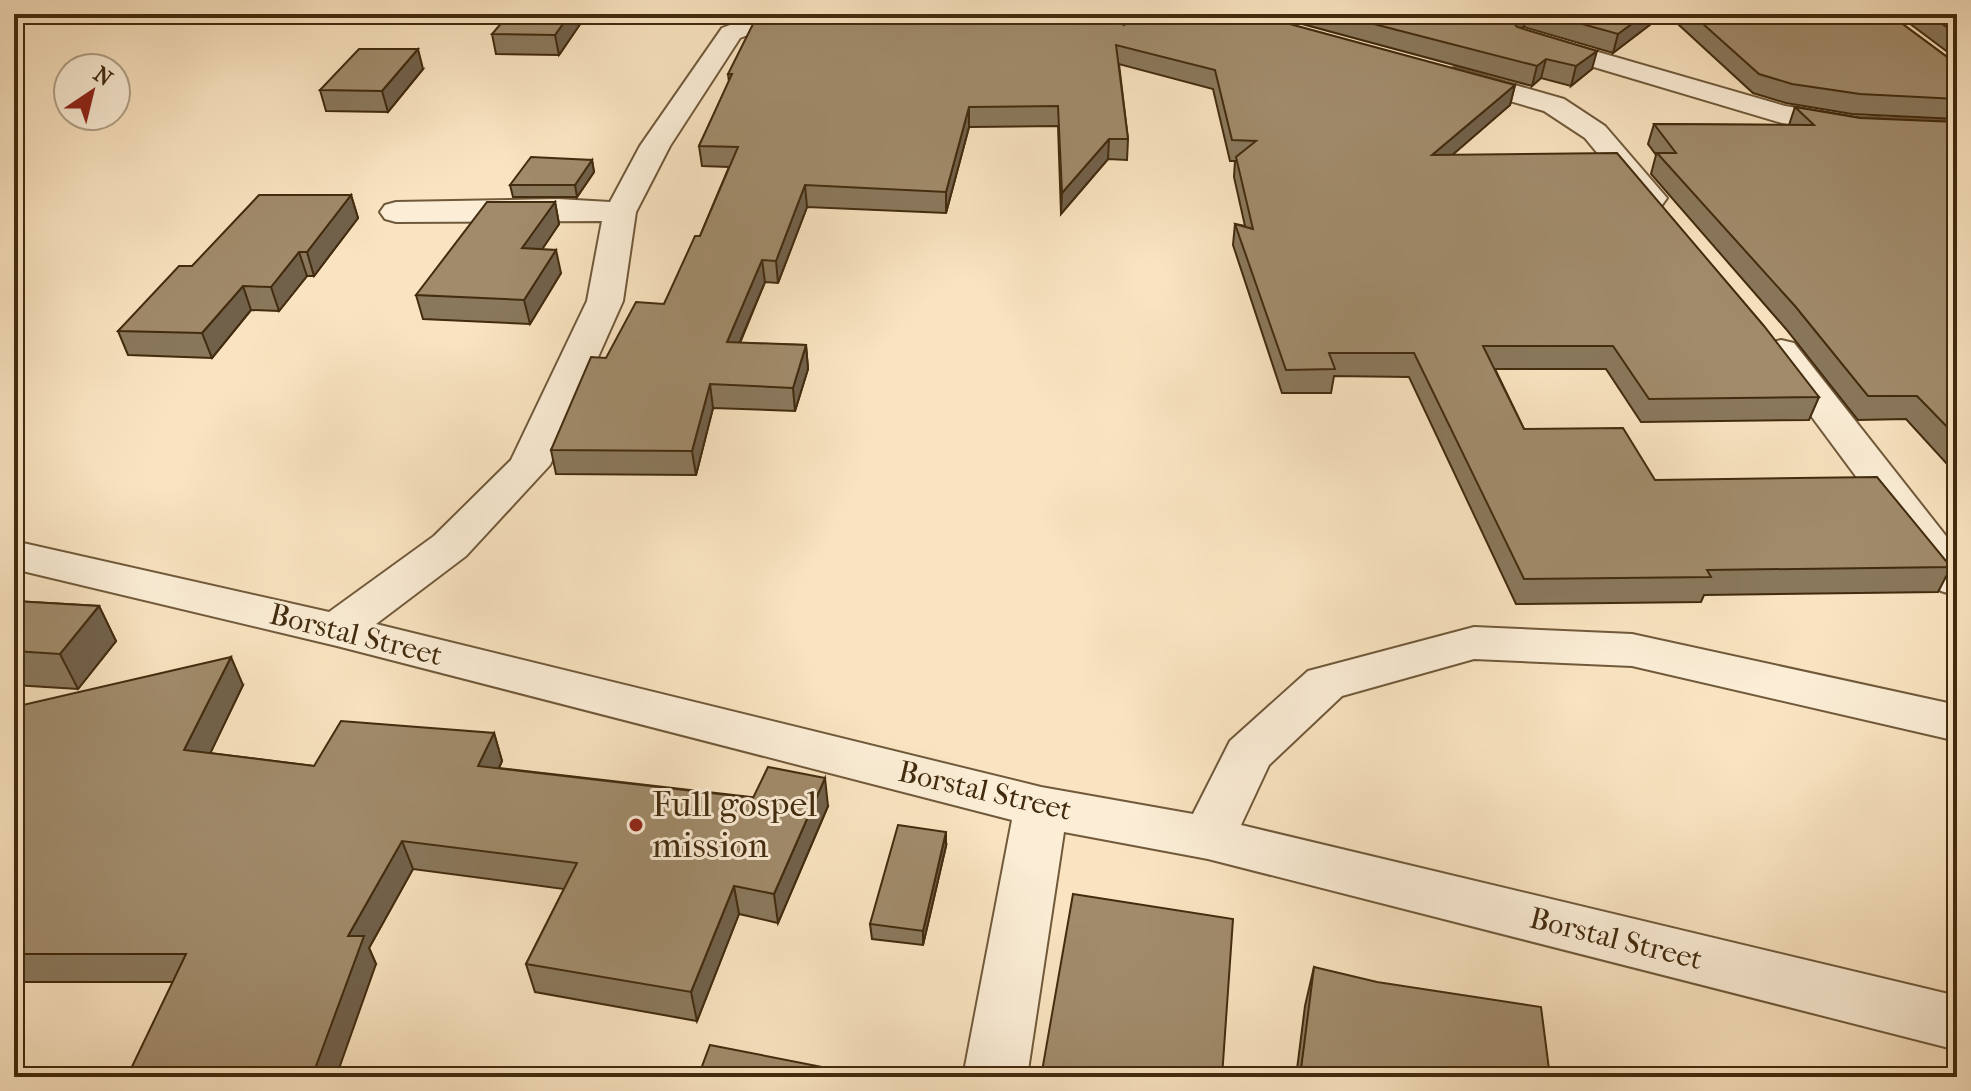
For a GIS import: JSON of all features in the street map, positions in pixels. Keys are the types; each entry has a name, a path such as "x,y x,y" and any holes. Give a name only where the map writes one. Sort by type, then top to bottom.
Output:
{"street":[{"path":"337,630 450,546 529,465 605,301 620,212 655,146 731,33 765,20 917,14"},
{"path":"1523,38 1782,114 1852,126 1950,135"},
{"path":"1418,66 1554,105 1595,132 1667,217"},
{"path":"396,212 558,209 620,212"},
{"path":"1760,326 1957,581"},
{"name":"Borstal Street","path":"14,555 337,630 1041,807 1208,838 1957,1023"},
{"path":"1208,838 1248,754 1325,683 1474,643 1632,650 1957,723"},
{"path":"995,1077 1041,807"}],"building":[{"path":"509,14 570,14 555,35 492,34"},
{"path":"776,14 968,14 969,20 1069,21 1072,14 1127,14 1124,25 1147,14 1253,14 1515,85 1432,155 1617,153 1764,326 1819,397 1649,399 1613,346 1483,346 1524,429 1623,428 1655,480 1877,477 1951,567 1707,570 1711,577 1524,579 1414,353 1329,353 1335,369 1286,370 1235,224 1253,229 1236,157 1256,141 1232,140 1215,70 1116,45 1128,139 1109,139 1062,193 1058,106 969,107 946,192 805,185 776,261 762,260 727,342 806,345 793,388 710,384 692,451 551,450 591,357 606,358 636,302 664,304 695,236 700,236 738,147 699,146 732,74 728,74 753,24"},
{"path":"1335,14 1434,14 1467,22 1460,14 1515,14 1511,20 1517,27 1597,51 1576,66 1546,59 1537,66"},
{"path":"1546,14 1645,14 1618,34"},
{"path":"1692,14 1889,14 1957,63 1957,99 1860,94 1792,84 1759,74"},
{"path":"1929,14 1957,14 1957,35"},
{"path":"359,49 418,49 382,91 320,90"},
{"path":"1795,107 1860,118 1957,122 1957,437 1917,396 1868,396 1795,306 1657,153 1676,153 1654,124 1814,125"},
{"path":"531,157 592,160 575,185 510,185"},
{"path":"259,195 351,195 307,252 299,252 271,287 243,286 202,333 118,331 179,266 192,266"},
{"path":"487,202 555,202 522,248 556,250 524,300 416,295"},
{"path":"14,601 99,606 60,654 14,651"},
{"path":"231,657 184,750 314,766 341,721 494,733 478,766 753,798 768,767 825,778 774,894 734,886 691,992 526,964 577,863 402,841 348,936 364,936 312,1077 127,1077 186,954 14,954 14,707"},
{"path":"898,825 946,832 923,931 870,924"},
{"path":"1073,894 1233,919 1222,1077 1041,1077"},
{"path":"1314,967 1377,982 1541,1007 1550,1077 1300,1077"},
{"path":"710,1045 873,1077 698,1077"}],"place":[{"name":"Full gospel mission","path":"636,825"}]}
